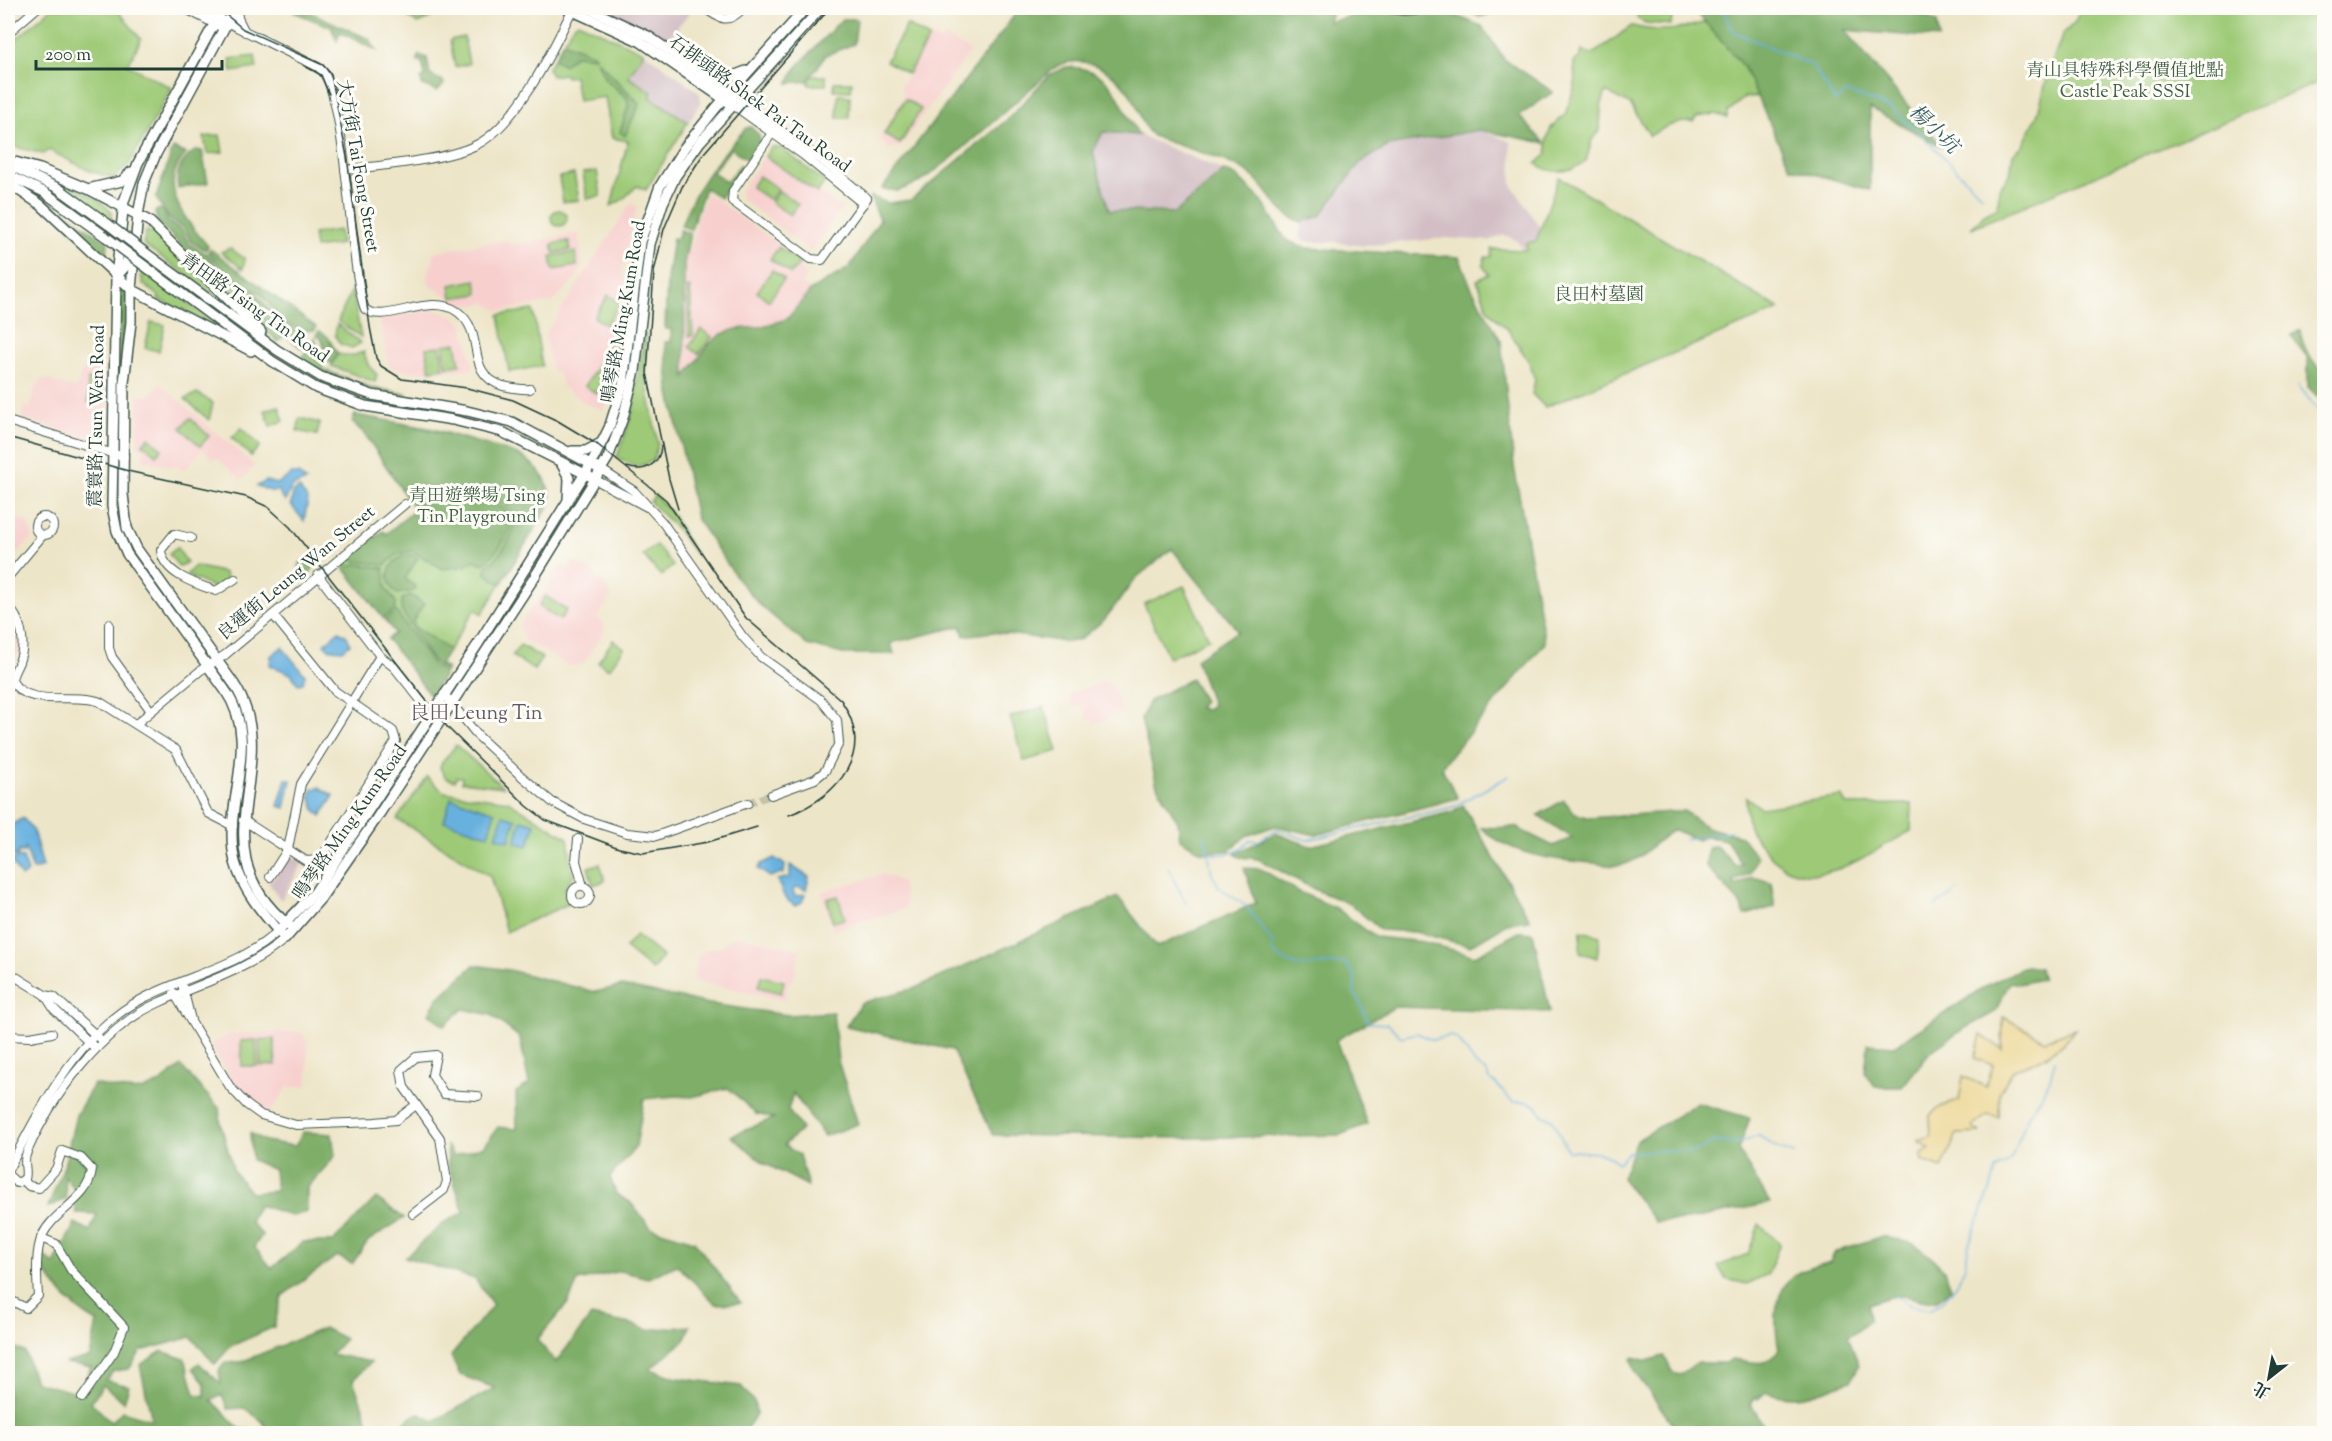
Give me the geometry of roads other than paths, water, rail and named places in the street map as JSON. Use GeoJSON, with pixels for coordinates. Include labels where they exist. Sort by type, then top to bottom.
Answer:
{"type":"FeatureCollection","features":[{"type":"Feature","properties":{"kind":"main road","name":"震寰路 Tsun Wen Road"},"geometry":{"type":"LineString","coordinates":[[236,8],[221,19],[138,163],[126,194],[116,277],[112,506],[121,543],[138,571],[234,703],[243,734],[233,826],[234,853],[240,878],[253,900],[285,939]]}},
{"type":"Feature","properties":{"kind":"main road","name":"石排頭路 Shek Pai Tau Road"},"geometry":{"type":"LineString","coordinates":[[570,8],[652,48],[736,102]]}},
{"type":"Feature","properties":{"kind":"main road","name":"石排頭路 Shek Pai Tau Road"},"geometry":{"type":"LineString","coordinates":[[587,8],[648,36],[705,75],[727,96]]}},
{"type":"Feature","properties":{"kind":"main road","name":"鳴琴路 Ming Kum Road"},"geometry":{"type":"LineString","coordinates":[[285,939],[291,926],[568,503],[603,442],[626,369],[637,257],[648,213],[675,160],[751,68],[806,8]]}},
{"type":"Feature","properties":{"kind":"main road","name":"鳴琴路 Ming Kum Road"},"geometry":{"type":"LineString","coordinates":[[278,931],[291,926],[321,898],[452,704],[602,470],[618,433],[631,387],[639,340],[647,258],[657,217],[683,165],[821,8]]}},
{"type":"Feature","properties":{"kind":"main road","name":"震寰路 Tsun Wen Road"},"geometry":{"type":"LineString","coordinates":[[221,19],[144,183],[134,242],[131,289],[132,322],[124,382],[123,505],[131,538],[239,692],[251,726],[252,752],[242,844],[251,877],[260,893],[291,926]]}},
{"type":"Feature","properties":{"kind":"main road"},"geometry":{"type":"LineString","coordinates":[[705,75],[725,79],[751,68]]}},
{"type":"Feature","properties":{"kind":"main road"},"geometry":{"type":"LineString","coordinates":[[8,163],[40,169],[88,189],[154,226],[277,350]]}},
{"type":"Feature","properties":{"kind":"main road","name":"青田路 Tsing Tin Road"},"geometry":{"type":"LineString","coordinates":[[8,163],[58,188],[277,350],[310,371],[343,386],[385,398],[499,418],[531,430],[602,470]]}},
{"type":"Feature","properties":{"kind":"main road"},"geometry":{"type":"LineString","coordinates":[[88,189],[122,181],[138,163]]}},
{"type":"Feature","properties":{"kind":"main road","name":"青田路 Tsing Tin Road"},"geometry":{"type":"LineString","coordinates":[[8,175],[44,192],[272,361],[306,382],[342,398],[378,408],[489,429],[520,440],[596,480]]}},
{"type":"Feature","properties":{"kind":"main road"},"geometry":{"type":"LineString","coordinates":[[8,183],[41,205],[131,289],[272,361]]}},
{"type":"Feature","properties":{"kind":"main road"},"geometry":{"type":"LineString","coordinates":[[116,277],[125,267],[134,242]]}},
{"type":"Feature","properties":{"kind":"main road"},"geometry":{"type":"LineString","coordinates":[[570,451],[591,450],[603,442]]}},
{"type":"Feature","properties":{"kind":"main road"},"geometry":{"type":"LineString","coordinates":[[559,460],[569,477],[568,503]]}},
{"type":"Feature","properties":{"kind":"street"},"geometry":{"type":"LineString","coordinates":[[8,33],[37,8]]}},
{"type":"Feature","properties":{"kind":"street"},"geometry":{"type":"LineString","coordinates":[[184,8],[221,19]]}},
{"type":"Feature","properties":{"kind":"street"},"geometry":{"type":"LineString","coordinates":[[198,8],[221,19]]}},
{"type":"Feature","properties":{"kind":"street"},"geometry":{"type":"LineString","coordinates":[[236,8],[240,23],[249,35]]}},
{"type":"Feature","properties":{"kind":"street"},"geometry":{"type":"LineString","coordinates":[[345,170],[456,152],[489,137],[513,113],[570,8]]}},
{"type":"Feature","properties":{"kind":"street"},"geometry":{"type":"LineString","coordinates":[[705,8],[719,19],[724,20],[734,16],[743,8]]}},
{"type":"Feature","properties":{"kind":"street"},"geometry":{"type":"LineString","coordinates":[[1384,8],[1399,11],[1431,8]]}},
{"type":"Feature","properties":{"kind":"street","name":"大方街 Tai Fong Street"},"geometry":{"type":"LineString","coordinates":[[221,19],[249,35],[318,67],[326,74],[331,84],[364,304],[368,312],[376,314],[432,304],[450,307],[460,313],[471,327],[480,367],[485,377],[515,389],[531,389]]}},
{"type":"Feature","properties":{"kind":"street","name":"石排頭路 Shek Pai Tau Road"},"geometry":{"type":"LineString","coordinates":[[736,102],[772,133],[865,201]]}},
{"type":"Feature","properties":{"kind":"street","name":"石排頭路 Shek Pai Tau Road"},"geometry":{"type":"LineString","coordinates":[[736,102],[819,158],[865,201]]}},
{"type":"Feature","properties":{"kind":"street"},"geometry":{"type":"LineString","coordinates":[[772,133],[732,193],[731,199],[736,206],[811,259],[818,261],[826,258],[865,201]]}},
{"type":"Feature","properties":{"kind":"street"},"geometry":{"type":"LineString","coordinates":[[8,422],[124,457]]}},
{"type":"Feature","properties":{"kind":"street"},"geometry":{"type":"LineString","coordinates":[[602,470],[634,491],[676,539],[752,648],[771,666],[821,700],[837,720],[839,743],[825,771],[815,778],[771,795]]}},
{"type":"Feature","properties":{"kind":"street"},"geometry":{"type":"LineString","coordinates":[[596,480],[648,508]]}},
{"type":"Feature","properties":{"kind":"street","name":"良運街 Leung Wan Street"},"geometry":{"type":"LineString","coordinates":[[136,723],[273,615],[405,504]]}},
{"type":"Feature","properties":{"kind":"street"},"geometry":{"type":"LineString","coordinates":[[191,538],[174,534],[161,550],[162,557],[174,573],[216,591],[235,579]]}},
{"type":"Feature","properties":{"kind":"street"},"geometry":{"type":"LineString","coordinates":[[8,577],[43,535]]}},
{"type":"Feature","properties":{"kind":"street"},"geometry":{"type":"LineString","coordinates":[[318,575],[380,656],[394,667],[426,707]]}},
{"type":"Feature","properties":{"kind":"street"},"geometry":{"type":"LineString","coordinates":[[8,606],[20,627],[22,639],[22,652],[10,682],[39,697],[95,700],[136,723],[176,750],[206,811],[213,817],[233,826]]}},
{"type":"Feature","properties":{"kind":"street"},"geometry":{"type":"LineString","coordinates":[[243,820],[309,862],[320,860],[396,741],[393,731],[335,691],[273,615]]}},
{"type":"Feature","properties":{"kind":"street"},"geometry":{"type":"LineString","coordinates":[[110,624],[109,648],[112,657],[151,711]]}},
{"type":"Feature","properties":{"kind":"street"},"geometry":{"type":"LineString","coordinates":[[270,877],[288,849],[301,784],[380,656]]}},
{"type":"Feature","properties":{"kind":"street"},"geometry":{"type":"LineString","coordinates":[[444,694],[482,740],[546,798],[567,811],[618,831],[641,836],[663,835],[748,803]]}},
{"type":"Feature","properties":{"kind":"street"},"geometry":{"type":"LineString","coordinates":[[579,839],[576,861],[583,886]]}},
{"type":"Feature","properties":{"kind":"street"},"geometry":{"type":"LineString","coordinates":[[23,1180],[26,1170],[24,1160],[38,1132],[74,1076],[104,1041],[135,1014],[173,992],[181,983],[258,947],[278,931]]}},
{"type":"Feature","properties":{"kind":"street"},"geometry":{"type":"LineString","coordinates":[[8,1170],[14,1164],[47,1099],[90,1043],[123,1011],[144,997],[185,991],[272,950],[285,939]]}},
{"type":"Feature","properties":{"kind":"street"},"geometry":{"type":"LineString","coordinates":[[8,992],[10,975],[45,995],[54,997],[104,1041]]}},
{"type":"Feature","properties":{"kind":"street"},"geometry":{"type":"LineString","coordinates":[[181,983],[193,1027]]}},
{"type":"Feature","properties":{"kind":"street"},"geometry":{"type":"LineString","coordinates":[[173,992],[230,1087],[247,1106],[278,1121],[313,1126],[396,1120],[416,1105]]}},
{"type":"Feature","properties":{"kind":"street"},"geometry":{"type":"LineString","coordinates":[[45,995],[54,1009],[96,1049]]}},
{"type":"Feature","properties":{"kind":"street"},"geometry":{"type":"LineString","coordinates":[[8,1032],[30,1037],[52,1033]]}},
{"type":"Feature","properties":{"kind":"street"},"geometry":{"type":"LineString","coordinates":[[413,1214],[444,1190],[447,1181],[440,1138],[404,1087],[401,1070],[410,1060],[436,1055],[432,1076],[444,1094],[478,1096]]}},
{"type":"Feature","properties":{"kind":"street"},"geometry":{"type":"LineString","coordinates":[[8,1299],[27,1308],[38,1296],[41,1238],[56,1217],[83,1192],[92,1170],[81,1158],[63,1151],[56,1169],[39,1188],[30,1187],[23,1180]]}},
{"type":"Feature","properties":{"kind":"street"},"geometry":{"type":"LineString","coordinates":[[14,1164],[20,1163],[26,1170]]}},
{"type":"Feature","properties":{"kind":"street"},"geometry":{"type":"LineString","coordinates":[[8,1175],[13,1182],[23,1180]]}},
{"type":"Feature","properties":{"kind":"street"},"geometry":{"type":"LineString","coordinates":[[41,1238],[56,1244],[71,1269],[124,1327],[114,1352],[82,1398]]}},
{"type":"Feature","properties":{"kind":"water"},"geometry":{"type":"Polygon","coordinates":[[[292,474],[298,474],[306,481],[292,487],[285,501],[279,490],[273,492],[257,486],[266,481],[277,484],[292,474]]]}},
{"type":"Feature","properties":{"kind":"water"},"geometry":{"type":"Polygon","coordinates":[[[299,488],[308,500],[304,521],[291,505],[293,493],[299,488]]]}},
{"type":"Feature","properties":{"kind":"water"},"geometry":{"type":"Polygon","coordinates":[[[339,631],[347,636],[350,644],[343,650],[329,649],[324,644],[339,631]]]}},
{"type":"Feature","properties":{"kind":"water"},"geometry":{"type":"Polygon","coordinates":[[[282,647],[305,675],[303,683],[298,684],[291,674],[270,665],[271,656],[282,647]]]}},
{"type":"Feature","properties":{"kind":"water"},"geometry":{"type":"Polygon","coordinates":[[[286,779],[291,780],[285,808],[278,806],[286,779]]]}},
{"type":"Feature","properties":{"kind":"water"},"geometry":{"type":"Polygon","coordinates":[[[319,787],[334,796],[321,816],[315,810],[310,796],[313,789],[319,787]]]}},
{"type":"Feature","properties":{"kind":"water"},"geometry":{"type":"Polygon","coordinates":[[[451,798],[495,812],[488,835],[444,821],[451,798]]]}},
{"type":"Feature","properties":{"kind":"water"},"geometry":{"type":"Polygon","coordinates":[[[503,815],[516,819],[509,841],[496,837],[503,815]]]}},
{"type":"Feature","properties":{"kind":"water"},"geometry":{"type":"Polygon","coordinates":[[[23,818],[33,830],[43,867],[33,870],[25,847],[24,853],[20,851],[16,856],[8,856],[8,848],[14,845],[8,838],[8,827],[23,818]]]}},
{"type":"Feature","properties":{"kind":"water"},"geometry":{"type":"Polygon","coordinates":[[[521,820],[535,824],[528,846],[515,842],[521,820]]]}},
{"type":"Feature","properties":{"kind":"water"},"geometry":{"type":"Polygon","coordinates":[[[18,857],[23,858],[28,872],[21,877],[11,861],[18,857]]]}},
{"type":"Feature","properties":{"kind":"water"},"geometry":{"type":"Polygon","coordinates":[[[774,858],[785,865],[784,874],[770,877],[758,869],[761,864],[774,858]]]}},
{"type":"Feature","properties":{"kind":"water"},"geometry":{"type":"Polygon","coordinates":[[[790,865],[809,877],[806,890],[798,887],[793,890],[795,896],[805,894],[802,902],[795,906],[785,898],[777,880],[790,877],[790,865]]]}},
{"type":"Feature","properties":{"kind":"waterway","name":"楊小坑"},"geometry":{"type":"LineString","coordinates":[[1721,8],[1734,32],[1812,65],[1835,101],[1847,92],[1891,108],[1925,138],[1982,196]]}},
{"type":"Feature","properties":{"kind":"waterway"},"geometry":{"type":"LineString","coordinates":[[2298,385],[2324,418]]}},
{"type":"Feature","properties":{"kind":"waterway"},"geometry":{"type":"LineString","coordinates":[[1208,854],[1231,853],[1250,840],[1259,841],[1276,829],[1307,840],[1453,807],[1509,776]]}},
{"type":"Feature","properties":{"kind":"waterway"},"geometry":{"type":"LineString","coordinates":[[1685,839],[1731,831]]}},
{"type":"Feature","properties":{"kind":"waterway"},"geometry":{"type":"LineString","coordinates":[[1205,836],[1212,874],[1219,887],[1247,907],[1272,942],[1273,951],[1280,959],[1299,966],[1346,963],[1355,978],[1354,993],[1369,1023],[1388,1024],[1401,1037],[1417,1033],[1432,1040],[1451,1036],[1457,1038],[1475,1064],[1487,1073],[1489,1079],[1513,1102],[1528,1102],[1537,1106],[1542,1115],[1552,1119],[1568,1151],[1601,1154],[1618,1163],[1628,1152],[1679,1151]]}},
{"type":"Feature","properties":{"kind":"waterway"},"geometry":{"type":"LineString","coordinates":[[1168,868],[1186,903]]}},
{"type":"Feature","properties":{"kind":"waterway"},"geometry":{"type":"LineString","coordinates":[[1935,906],[1959,890]]}},
{"type":"Feature","properties":{"kind":"waterway"},"geometry":{"type":"LineString","coordinates":[[1895,1295],[1910,1305],[1929,1310],[1943,1301],[1957,1284],[1996,1169],[2006,1164],[2012,1157],[2029,1114],[2050,1079],[2055,1060]]}},
{"type":"Feature","properties":{"kind":"waterway"},"geometry":{"type":"LineString","coordinates":[[1684,1152],[1702,1150],[1713,1141],[1735,1144],[1759,1136],[1779,1149],[1794,1154]]}},
{"type":"Feature","properties":{"kind":"tunnel"},"geometry":{"type":"LineString","coordinates":[[748,803],[771,795]]}},
{"type":"Feature","properties":{"kind":"tram line"},"geometry":{"type":"LineString","coordinates":[[218,8],[243,29],[323,65],[331,74],[347,157],[370,327],[376,358],[381,366],[402,379],[467,388],[513,400],[558,421],[598,445],[666,500],[746,618],[841,700],[851,719],[855,737],[853,754],[847,770],[837,784],[823,796],[789,815]]}},
{"type":"Feature","properties":{"kind":"tram line"},"geometry":{"type":"LineString","coordinates":[[678,509],[669,479],[647,373],[654,272],[664,229],[682,187],[704,153],[830,8]]}},
{"type":"Feature","properties":{"kind":"tram line"},"geometry":{"type":"LineString","coordinates":[[303,65],[321,75],[329,94]]}},
{"type":"Feature","properties":{"kind":"tram line"},"geometry":{"type":"LineString","coordinates":[[8,437],[132,472],[246,497],[268,507],[290,527],[448,728],[527,806],[545,820],[619,848],[643,853],[708,842],[757,827]]}},
{"type":"Feature","properties":{"kind":"tram line"},"geometry":{"type":"LineString","coordinates":[[627,467],[639,469],[650,466],[658,458],[661,446]]}},
{"type":"Feature","properties":{"kind":"district","name":"良田 Leung Tin"},"geometry":{"type":"Point","coordinates":[476,714]}},
{"type":"Feature","properties":{"kind":"park label","name":"青山具特殊科學價值地點 Castle Peak SSSI"},"geometry":{"type":"Point","coordinates":[2125,82]}},
{"type":"Feature","properties":{"kind":"park label","name":"良田村墓園"},"geometry":{"type":"Point","coordinates":[1599,296]}},
{"type":"Feature","properties":{"kind":"park label","name":"青田遊樂場 Tsing Tin Playground"},"geometry":{"type":"Point","coordinates":[477,507]}}]}
